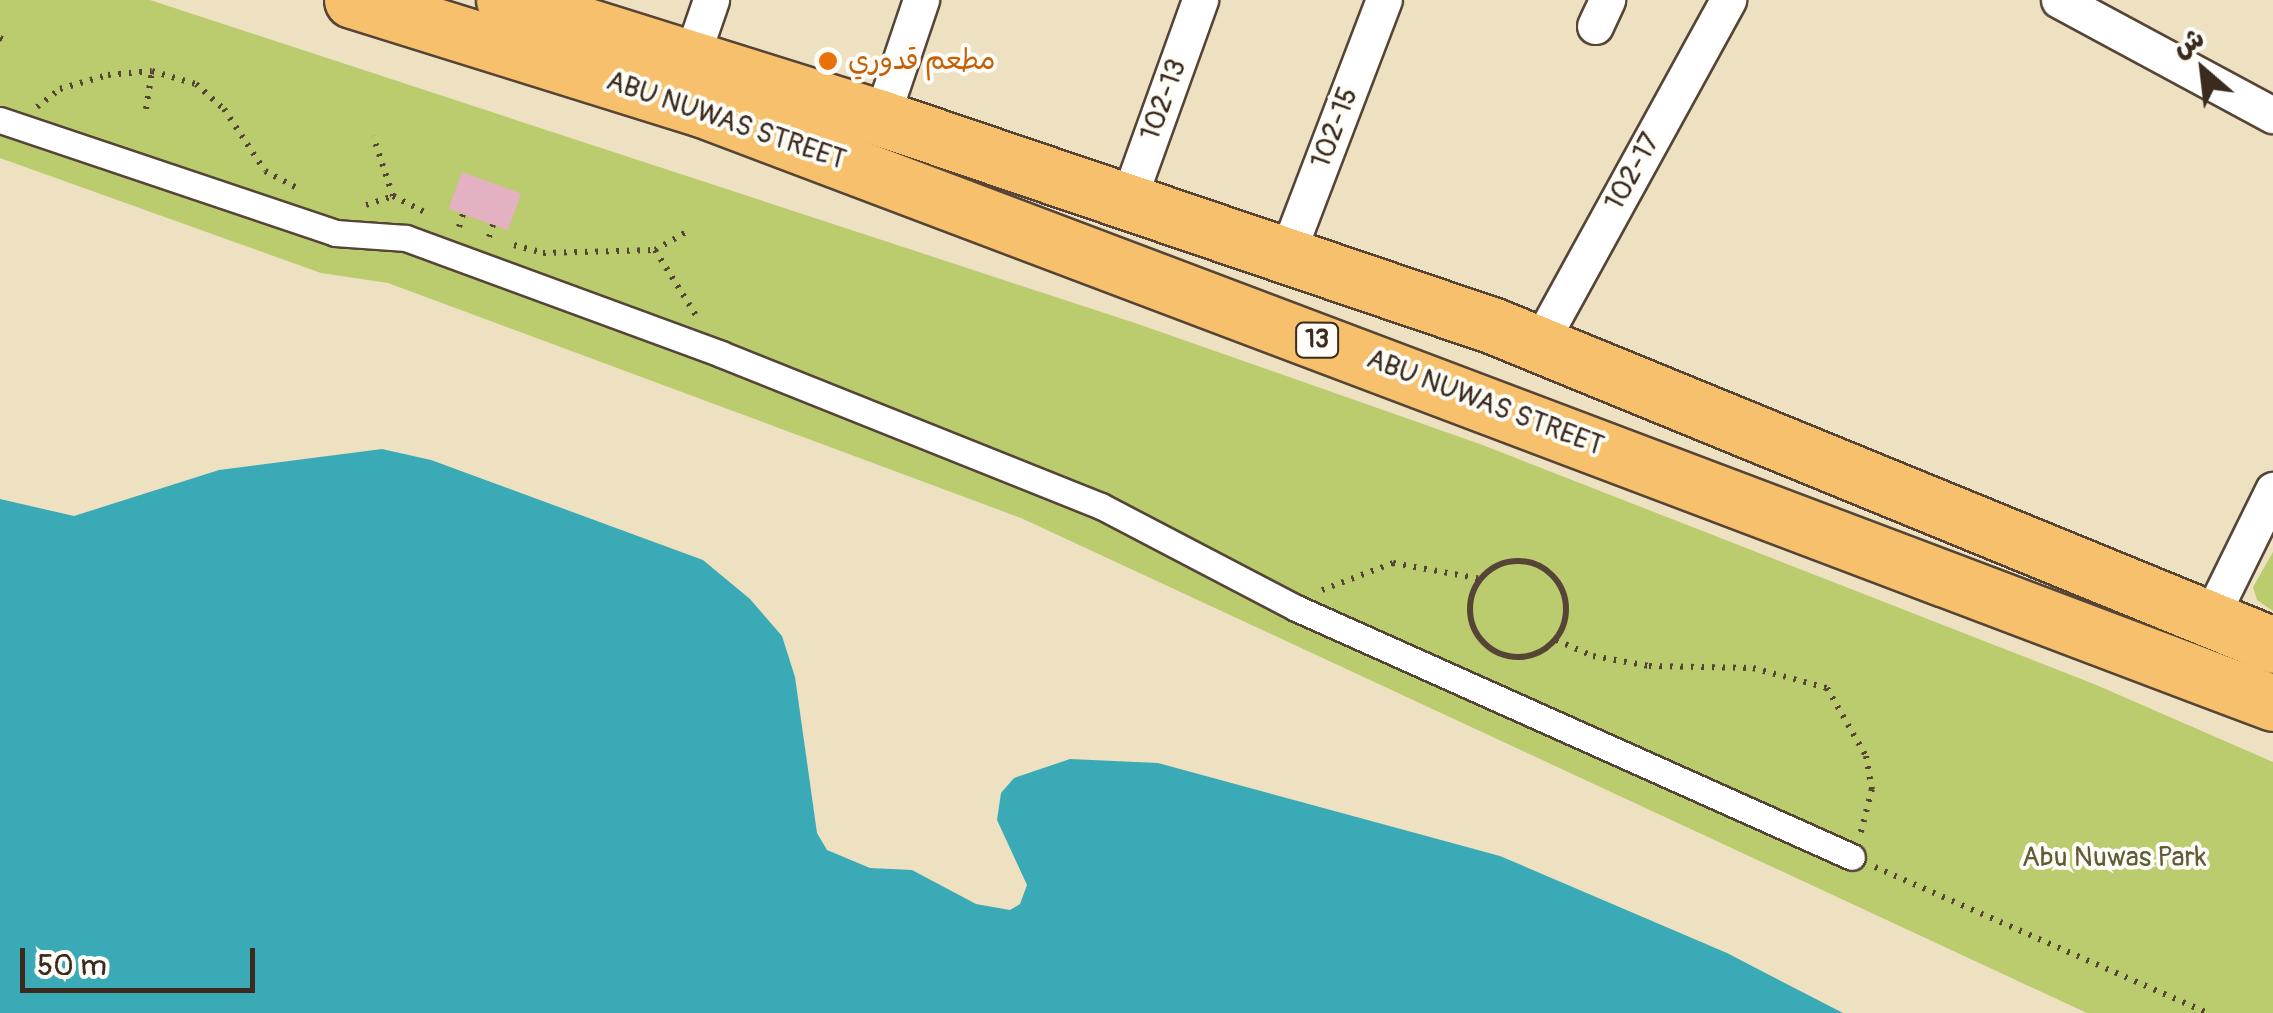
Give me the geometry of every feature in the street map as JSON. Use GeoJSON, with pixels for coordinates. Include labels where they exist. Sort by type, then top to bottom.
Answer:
{"type":"FeatureCollection","features":[{"type":"Feature","properties":{"kind":"main road","name":"ABU NUWAS STREET"},"geometry":{"type":"LineString","coordinates":[[352,0],[702,109],[2273,703]]}},
{"type":"Feature","properties":{"kind":"main road","name":"ABU NUWAS STREET"},"geometry":{"type":"LineString","coordinates":[[504,0],[1128,200],[1539,344],[2273,645]]}},
{"type":"Feature","properties":{"kind":"street"},"geometry":{"type":"LineString","coordinates":[[690,61],[711,0]]}},
{"type":"Feature","properties":{"kind":"street"},"geometry":{"type":"LineString","coordinates":[[880,118],[921,0]]}},
{"type":"Feature","properties":{"kind":"street","name":"102-13"},"geometry":{"type":"LineString","coordinates":[[1128,200],[1200,0]]}},
{"type":"Feature","properties":{"kind":"street","name":"102-15"},"geometry":{"type":"LineString","coordinates":[[1286,256],[1384,0]]}},
{"type":"Feature","properties":{"kind":"street","name":"102-17"},"geometry":{"type":"LineString","coordinates":[[1539,344],[1728,0]]}},
{"type":"Feature","properties":{"kind":"street"},"geometry":{"type":"LineString","coordinates":[[2059,0],[2273,116]]}},
{"type":"Feature","properties":{"kind":"street"},"geometry":{"type":"LineString","coordinates":[[0,120],[335,233],[406,238],[721,354],[1101,506],[1296,608],[1852,857]]}},
{"type":"Feature","properties":{"kind":"street"},"geometry":{"type":"LineString","coordinates":[[2210,618],[2273,490]]}},
{"type":"Feature","properties":{"kind":"path"},"geometry":{"type":"LineString","coordinates":[[42,101],[82,80],[152,71],[196,84],[224,109],[265,171],[316,196]]}},
{"type":"Feature","properties":{"kind":"path"},"geometry":{"type":"LineString","coordinates":[[146,109],[152,71]]}},
{"type":"Feature","properties":{"kind":"path"},"geometry":{"type":"LineString","coordinates":[[373,136],[393,196]]}},
{"type":"Feature","properties":{"kind":"path"},"geometry":{"type":"LineString","coordinates":[[357,207],[393,196],[459,227],[542,253],[655,250],[688,231]]}},
{"type":"Feature","properties":{"kind":"path"},"geometry":{"type":"LineString","coordinates":[[459,227],[463,214]]}},
{"type":"Feature","properties":{"kind":"path"},"geometry":{"type":"LineString","coordinates":[[489,238],[492,225]]}},
{"type":"Feature","properties":{"kind":"path"},"geometry":{"type":"LineString","coordinates":[[655,250],[721,354]]}},
{"type":"Feature","properties":{"kind":"path"},"geometry":{"type":"LineString","coordinates":[[1526,561],[1549,571],[1564,592],[1566,617],[1556,640],[1535,654],[1510,658],[1487,647],[1471,614],[1480,578],[1501,564],[1526,561]]}},
{"type":"Feature","properties":{"kind":"path"},"geometry":{"type":"LineString","coordinates":[[1296,608],[1341,578],[1393,564],[1480,578]]}},
{"type":"Feature","properties":{"kind":"path"},"geometry":{"type":"LineString","coordinates":[[1556,640],[1612,660],[1753,668],[1827,688],[1860,736],[1872,789],[1852,857],[2208,1013]]}},
{"type":"Feature","properties":{"kind":"green space","name":"Abu Nuwas Park"},"geometry":{"type":"Polygon","coordinates":[[[0,0],[150,0],[1138,324],[1480,444],[2094,684],[2273,762],[2273,1013],[2087,1013],[1021,518],[388,283],[321,273],[0,158],[0,0]]]}},
{"type":"Feature","properties":{"kind":"green space"},"geometry":{"type":"Polygon","coordinates":[[[2273,552],[2273,611],[2257,600],[2253,587],[2273,552]]]}},
{"type":"Feature","properties":{"kind":"water"},"geometry":{"type":"Polygon","coordinates":[[[382,449],[431,460],[703,560],[750,599],[782,636],[795,677],[817,833],[827,850],[870,868],[912,870],[976,904],[1010,910],[1020,904],[1027,885],[997,820],[1001,793],[1014,778],[1070,759],[1158,763],[1500,856],[1727,953],[1843,1013],[0,1013],[0,499],[74,516],[219,470],[382,449]]]}},
{"type":"Feature","properties":{"kind":"building"},"geometry":{"type":"Polygon","coordinates":[[[462,172],[521,194],[508,230],[449,209],[462,172]]]}},
{"type":"Feature","properties":{"kind":"place","name":"مطعم قدوري"},"geometry":{"type":"Point","coordinates":[828,61]}}]}
